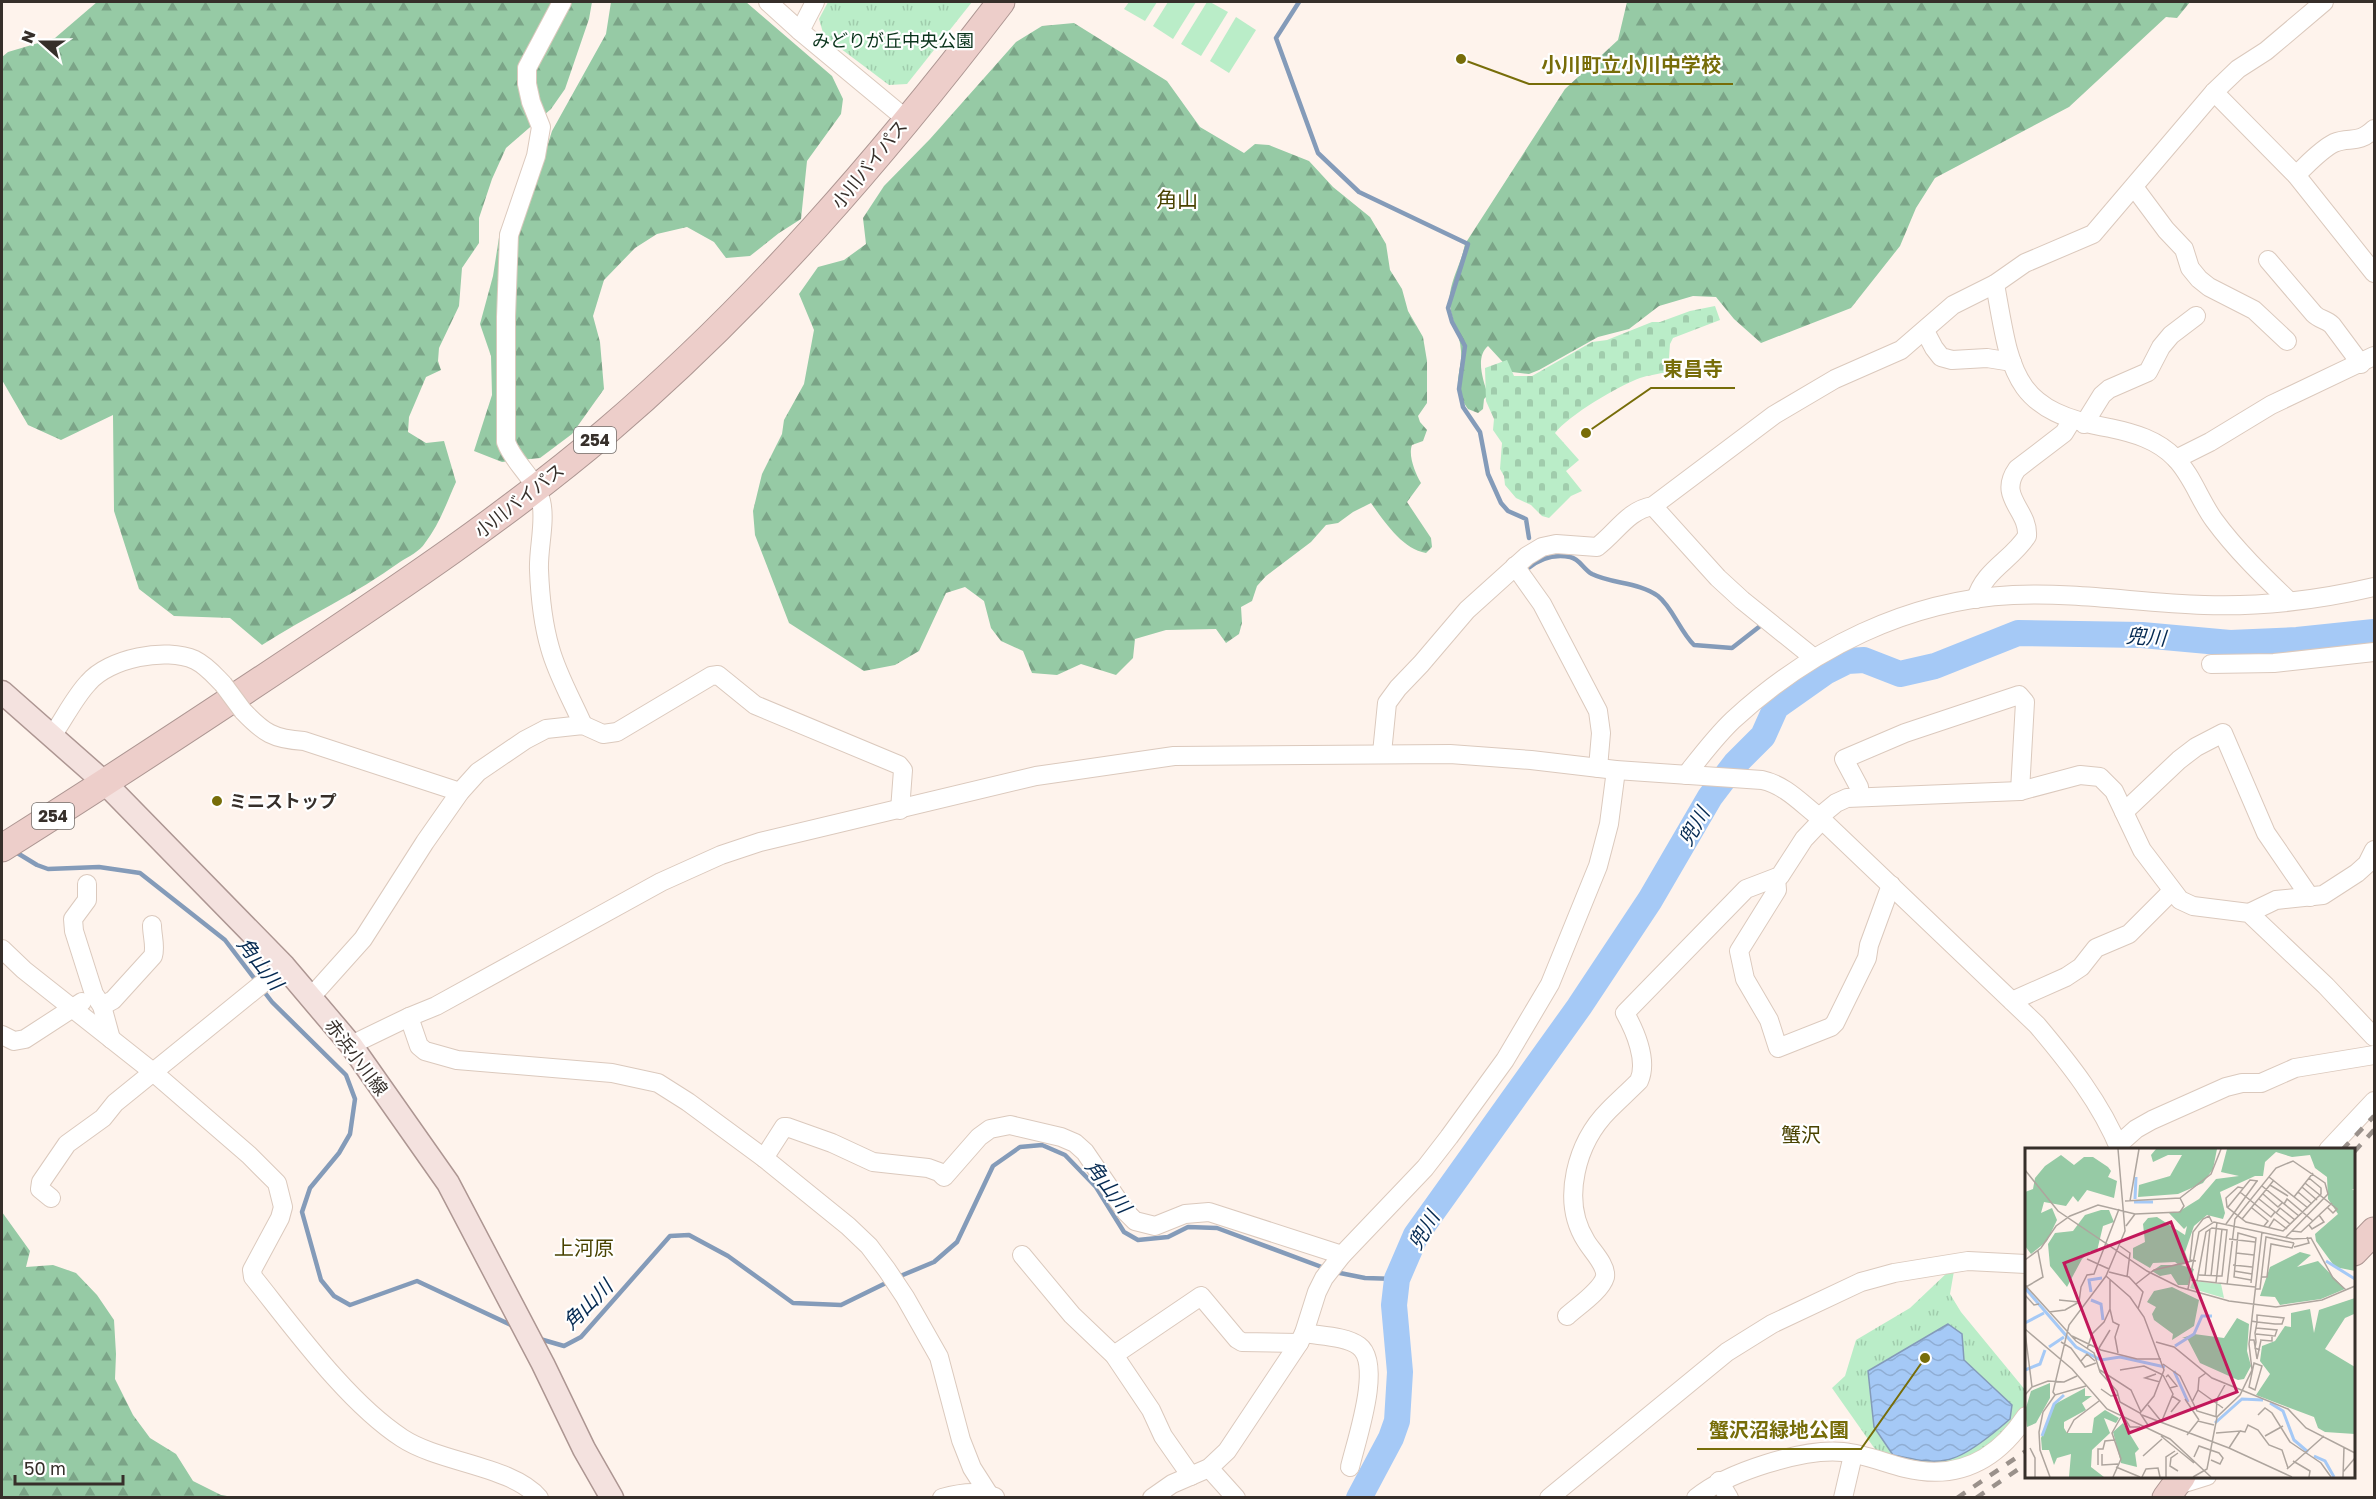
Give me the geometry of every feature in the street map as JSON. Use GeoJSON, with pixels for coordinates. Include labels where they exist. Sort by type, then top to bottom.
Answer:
{"type":"FeatureCollection","features":[{"type":"Feature","properties":{"kind":"highway","name":"小川バイパス"},"geometry":{"type":"LineString","coordinates":[[2,848],[105,783],[412,580],[536,488],[607,430],[682,363],[754,293],[831,210],[1001,2]]}},
{"type":"Feature","properties":{"kind":"main road","name":"赤浜小川線"},"geometry":{"type":"LineString","coordinates":[[2,692],[105,783],[277,971],[310,997],[351,1045],[448,1183],[543,1364],[584,1449],[612,1497]]}},
{"type":"Feature","properties":{"kind":"street"},"geometry":{"type":"LineString","coordinates":[[562,2],[527,68],[527,84],[541,127],[536,156],[509,235],[506,442],[536,488],[543,510],[539,572],[550,648],[583,725]]}},
{"type":"Feature","properties":{"kind":"street"},"geometry":{"type":"LineString","coordinates":[[768,2],[906,119]]}},
{"type":"Feature","properties":{"kind":"street"},"geometry":{"type":"LineString","coordinates":[[800,31],[815,2]]}},
{"type":"Feature","properties":{"kind":"street"},"geometry":{"type":"LineString","coordinates":[[1382,753],[1387,703],[1467,610],[1515,566],[1542,547],[1556,544],[1597,547],[1621,526],[1630,514],[1640,508],[1653,506],[1774,415],[1835,379],[1901,350],[1953,306],[1995,284],[2025,263],[2093,234],[2214,92],[2238,69],[2266,51],[2324,2]]}},
{"type":"Feature","properties":{"kind":"street"},"geometry":{"type":"LineString","coordinates":[[2214,92],[2296,175],[2374,273]]}},
{"type":"Feature","properties":{"kind":"street"},"geometry":{"type":"LineString","coordinates":[[2296,175],[2325,148],[2336,142],[2358,140],[2374,129]]}},
{"type":"Feature","properties":{"kind":"street"},"geometry":{"type":"LineString","coordinates":[[2134,188],[2166,230],[2184,249],[2190,268],[2199,279],[2209,287],[2254,310],[2286,341]]}},
{"type":"Feature","properties":{"kind":"street"},"geometry":{"type":"LineString","coordinates":[[2176,459],[2210,442],[2271,405],[2368,360],[2328,321],[2319,319],[2314,314],[2268,260]]}},
{"type":"Feature","properties":{"kind":"street"},"geometry":{"type":"LineString","coordinates":[[1995,284],[2012,362],[2023,387],[2036,402],[2078,422],[2133,432],[2156,443],[2176,459],[2217,525],[2289,601]]}},
{"type":"Feature","properties":{"kind":"street"},"geometry":{"type":"LineString","coordinates":[[1976,599],[1979,587],[2027,536],[2024,520],[2010,491],[2012,476],[2017,469],[2078,422],[2109,389],[2148,372],[2161,346],[2171,335],[2196,316]]}},
{"type":"Feature","properties":{"kind":"street"},"geometry":{"type":"LineString","coordinates":[[1925,331],[1941,357],[1952,360],[1987,358],[2012,362]]}},
{"type":"Feature","properties":{"kind":"street"},"geometry":{"type":"LineString","coordinates":[[1653,506],[1718,578],[1814,658]]}},
{"type":"Feature","properties":{"kind":"street"},"geometry":{"type":"LineString","coordinates":[[1152,1497],[1172,1484],[1209,1468],[1227,1451],[1302,1338],[1324,1278],[1342,1255],[1425,1168],[1505,1060],[1550,984],[1598,866],[1609,824],[1607,769],[1598,711],[1542,604],[1515,566]]}},
{"type":"Feature","properties":{"kind":"street"},"geometry":{"type":"LineString","coordinates":[[1686,775],[1733,720],[1814,658],[1880,624],[1918,611],[1976,599],[2015,595],[2204,605],[2255,605],[2317,598],[2374,587]]}},
{"type":"Feature","properties":{"kind":"street"},"geometry":{"type":"LineString","coordinates":[[2211,664],[2274,663],[2374,652]]}},
{"type":"Feature","properties":{"kind":"street"},"geometry":{"type":"LineString","coordinates":[[52,736],[87,683],[98,672],[129,659],[161,655],[181,656],[206,666],[243,711],[268,734],[281,740],[304,741],[460,792]]}},
{"type":"Feature","properties":{"kind":"street"},"geometry":{"type":"LineString","coordinates":[[310,997],[363,939],[425,842],[460,792],[478,772],[525,740],[546,729],[583,725],[603,734],[617,732],[711,676],[718,675],[755,705],[899,765],[903,770],[900,810]]}},
{"type":"Feature","properties":{"kind":"street"},"geometry":{"type":"LineString","coordinates":[[1860,797],[1859,787],[1844,759],[1905,734],[2019,695],[2025,702],[2020,791]]}},
{"type":"Feature","properties":{"kind":"street"},"geometry":{"type":"LineString","coordinates":[[2124,812],[2178,760],[2196,747],[2223,733],[2266,833],[2310,897]]}},
{"type":"Feature","properties":{"kind":"street"},"geometry":{"type":"LineString","coordinates":[[351,1045],[436,1006],[660,882],[721,855],[816,828],[900,810],[1036,776],[1148,758],[1382,753],[1476,756],[1773,782],[1820,819],[2037,1025],[2061,1054],[2094,1101],[2119,1147],[2136,1129],[2152,1120],[2226,1088],[2242,1083],[2261,1083],[2295,1068],[2374,1055]]}},
{"type":"Feature","properties":{"kind":"street"},"geometry":{"type":"LineString","coordinates":[[1567,1317],[1597,1289],[1604,1279],[1605,1272],[1580,1229],[1573,1208],[1573,1195],[1575,1174],[1593,1130],[1609,1110],[1639,1081],[1641,1076],[1636,1039],[1625,1012],[1746,889],[1776,878],[1820,819],[1836,803],[1847,798],[1860,797],[1969,795],[2020,791],[2080,775],[2100,777],[2114,791],[2142,850],[2180,900],[2193,906],[2249,913],[2276,900],[2324,895],[2367,864],[2374,850]]}},
{"type":"Feature","properties":{"kind":"street"},"geometry":{"type":"LineString","coordinates":[[1776,878],[1777,890],[1739,951],[1745,979],[1769,1020],[1778,1048],[1831,1027],[1835,1023],[1867,958],[1869,945],[1891,885]]}},
{"type":"Feature","properties":{"kind":"street"},"geometry":{"type":"LineString","coordinates":[[87,884],[87,900],[73,919],[74,931],[111,1039]]}},
{"type":"Feature","properties":{"kind":"street"},"geometry":{"type":"LineString","coordinates":[[2012,1001],[2066,977],[2081,967],[2096,948],[2129,934],[2172,891]]}},
{"type":"Feature","properties":{"kind":"street"},"geometry":{"type":"LineString","coordinates":[[2249,913],[2326,986],[2374,1037]]}},
{"type":"Feature","properties":{"kind":"street"},"geometry":{"type":"LineString","coordinates":[[2,1035],[14,1041],[25,1039],[73,1008],[98,1000],[114,1000],[153,956],[155,948],[152,925]]}},
{"type":"Feature","properties":{"kind":"street"},"geometry":{"type":"LineString","coordinates":[[2,949],[153,1072],[249,1155],[277,1183],[283,1207],[280,1218],[252,1270],[253,1276],[330,1371],[369,1411],[400,1437],[423,1450],[515,1480],[538,1497]]}},
{"type":"Feature","properties":{"kind":"street"},"geometry":{"type":"LineString","coordinates":[[51,1198],[40,1189],[41,1182],[67,1144],[103,1118],[115,1103],[277,971]]}},
{"type":"Feature","properties":{"kind":"street"},"geometry":{"type":"LineString","coordinates":[[409,1017],[419,1046],[425,1051],[457,1060],[612,1073],[658,1083],[688,1102],[764,1158],[855,1233],[869,1246],[887,1270],[939,1357],[961,1440],[972,1468],[992,1495]]}},
{"type":"Feature","properties":{"kind":"street"},"geometry":{"type":"LineString","coordinates":[[2329,1148],[2374,1101]]}},
{"type":"Feature","properties":{"kind":"street"},"geometry":{"type":"LineString","coordinates":[[764,1158],[784,1127],[787,1127],[873,1162],[928,1168],[939,1172],[944,1177],[979,1137],[990,1129],[1010,1125],[1061,1137],[1075,1143],[1084,1152],[1126,1212],[1136,1221],[1155,1226],[1185,1214],[1209,1212],[1342,1255]]}},
{"type":"Feature","properties":{"kind":"street"},"geometry":{"type":"LineString","coordinates":[[1022,1255],[1072,1315],[1114,1355],[1191,1476]]}},
{"type":"Feature","properties":{"kind":"street"},"geometry":{"type":"LineString","coordinates":[[1549,1497],[1726,1352],[1772,1324],[1862,1282],[1894,1273],[1968,1261],[2025,1263]]}},
{"type":"Feature","properties":{"kind":"street"},"geometry":{"type":"LineString","coordinates":[[1114,1355],[1201,1296],[1242,1342],[1302,1338],[1350,1341],[1358,1344],[1366,1353],[1370,1368],[1350,1467]]}},
{"type":"Feature","properties":{"kind":"street"},"geometry":{"type":"LineString","coordinates":[[1696,1497],[1719,1481],[1809,1453],[1844,1452],[1926,1472],[1950,1472],[1990,1456],[2017,1431],[2025,1418]]}},
{"type":"Feature","properties":{"kind":"street"},"geometry":{"type":"LineString","coordinates":[[1843,1497],[1853,1455]]}},
{"type":"Feature","properties":{"kind":"street"},"geometry":{"type":"LineString","coordinates":[[1209,1468],[1236,1497]]}},
{"type":"Feature","properties":{"kind":"street"},"geometry":{"type":"LineString","coordinates":[[2175,1487],[2202,1478]]}},
{"type":"Feature","properties":{"kind":"street"},"geometry":{"type":"LineString","coordinates":[[1719,1481],[1729,1497]]}},
{"type":"Feature","properties":{"kind":"street"},"geometry":{"type":"LineString","coordinates":[[942,1497],[961,1493],[992,1495]]}},
{"type":"Feature","properties":{"kind":"green space"},"geometry":{"type":"Polygon","coordinates":[[[97,2],[592,2],[589,19],[565,89],[551,109],[506,148],[492,179],[479,218],[479,243],[462,268],[459,306],[439,348],[438,361],[441,370],[426,377],[409,417],[408,432],[426,443],[444,441],[456,482],[439,521],[423,546],[414,554],[262,645],[230,618],[174,616],[139,589],[114,511],[113,415],[61,440],[28,425],[2,380],[2,57],[8,52],[55,38],[97,2]]]}},
{"type":"Feature","properties":{"kind":"green space"},"geometry":{"type":"Polygon","coordinates":[[[611,2],[746,2],[832,76],[843,99],[841,114],[807,161],[801,219],[750,256],[726,258],[714,242],[687,227],[657,234],[635,248],[604,280],[593,316],[600,342],[604,389],[572,434],[540,458],[502,462],[474,451],[492,395],[491,356],[480,324],[493,276],[500,231],[545,153],[552,131],[606,34],[611,2]]]}},
{"type":"Feature","properties":{"kind":"green space","name":"みどりが丘中央公園"},"geometry":{"type":"Polygon","coordinates":[[[828,2],[972,2],[907,84],[889,85],[824,36],[819,19],[828,2]]]}},
{"type":"Feature","properties":{"kind":"green space"},"geometry":{"type":"Polygon","coordinates":[[[1129,2],[1157,2],[1145,21],[1124,9],[1129,2]]]}},
{"type":"Feature","properties":{"kind":"green space"},"geometry":{"type":"Polygon","coordinates":[[[1168,2],[1196,2],[1173,39],[1153,26],[1168,2]]]}},
{"type":"Feature","properties":{"kind":"green space"},"geometry":{"type":"Polygon","coordinates":[[[1207,2],[1228,12],[1201,56],[1181,44],[1207,2]]]}},
{"type":"Feature","properties":{"kind":"green space"},"geometry":{"type":"Polygon","coordinates":[[[1627,2],[2190,2],[2177,18],[2166,17],[2069,107],[1935,178],[1916,208],[1900,246],[1851,308],[1761,343],[1734,319],[1716,297],[1693,296],[1659,306],[1629,329],[1598,337],[1529,374],[1512,372],[1488,346],[1481,362],[1482,376],[1488,395],[1484,399],[1483,409],[1478,413],[1468,409],[1458,391],[1461,351],[1450,301],[1451,286],[1465,244],[1565,89],[1618,40],[1627,2]]]}},
{"type":"Feature","properties":{"kind":"green space"},"geometry":{"type":"Polygon","coordinates":[[[1236,17],[1256,30],[1229,73],[1210,61],[1236,17]]]}},
{"type":"Feature","properties":{"kind":"green space"},"geometry":{"type":"Polygon","coordinates":[[[1074,23],[1167,81],[1200,127],[1244,153],[1255,144],[1269,145],[1309,161],[1333,187],[1370,217],[1386,244],[1390,270],[1402,289],[1408,311],[1423,337],[1427,361],[1427,403],[1418,416],[1427,430],[1423,441],[1412,445],[1414,469],[1421,483],[1407,502],[1431,538],[1432,547],[1426,553],[1409,546],[1394,533],[1371,503],[1338,523],[1326,525],[1311,542],[1266,576],[1257,586],[1252,601],[1241,607],[1242,623],[1239,634],[1226,643],[1216,629],[1166,630],[1135,639],[1133,658],[1116,675],[1081,664],[1057,675],[1032,673],[1023,651],[1001,641],[991,628],[984,601],[965,587],[946,593],[919,651],[895,665],[864,671],[789,623],[755,535],[753,511],[762,474],[782,434],[784,420],[804,384],[814,330],[799,294],[818,267],[844,260],[866,244],[863,218],[884,186],[930,139],[1016,42],[1042,26],[1074,23]]]}},
{"type":"Feature","properties":{"kind":"green space"},"geometry":{"type":"Polygon","coordinates":[[[1715,306],[1720,320],[1673,338],[1670,344],[1668,372],[1640,378],[1619,387],[1582,410],[1555,433],[1579,460],[1566,471],[1582,491],[1571,496],[1549,518],[1542,516],[1531,505],[1516,498],[1505,485],[1500,469],[1502,443],[1493,430],[1494,419],[1486,401],[1485,368],[1507,360],[1514,376],[1532,376],[1592,342],[1607,340],[1652,322],[1660,322],[1690,311],[1715,306]]]}},
{"type":"Feature","properties":{"kind":"green space"},"geometry":{"type":"Polygon","coordinates":[[[2,1212],[30,1251],[26,1267],[53,1265],[76,1273],[97,1295],[114,1320],[115,1379],[133,1415],[150,1438],[176,1454],[193,1481],[221,1495],[233,1497],[2,1497],[2,1212]]]}},
{"type":"Feature","properties":{"kind":"green space"},"geometry":{"type":"Polygon","coordinates":[[[1949,1271],[1954,1271],[1950,1294],[1961,1312],[2025,1390],[2025,1409],[1991,1447],[1947,1467],[1909,1463],[1877,1452],[1832,1388],[1845,1376],[1856,1340],[1910,1308],[1949,1271]]]}},
{"type":"Feature","properties":{"kind":"water"},"geometry":{"type":"Polygon","coordinates":[[[1948,1324],[1962,1334],[1964,1360],[2012,1405],[2010,1419],[1980,1443],[1954,1458],[1933,1461],[1893,1455],[1874,1427],[1868,1371],[1948,1324]]]}},
{"type":"Feature","properties":{"kind":"waterway"},"geometry":{"type":"LineString","coordinates":[[1299,2],[1276,38],[1318,153],[1359,192],[1468,244],[1448,308],[1452,322],[1465,346],[1459,389],[1463,407],[1480,432],[1488,474],[1501,503],[1508,511],[1526,519],[1529,538]]}},
{"type":"Feature","properties":{"kind":"waterway"},"geometry":{"type":"LineString","coordinates":[[1527,569],[1547,558],[1570,557],[1592,574],[1651,591],[1663,601],[1694,645],[1732,648],[1764,623]]}},
{"type":"Feature","properties":{"kind":"waterway","name":"兜川"},"geometry":{"type":"LineString","coordinates":[[1359,1498],[1391,1438],[1397,1421],[1400,1372],[1394,1305],[1397,1279],[1416,1235],[1579,1007],[1650,900],[1710,797],[1735,764],[1763,736],[1776,707],[1827,671],[1847,661],[1864,660],[1900,674],[1935,666],[2018,633],[2142,635],[2230,643],[2297,640],[2374,632]]}},
{"type":"Feature","properties":{"kind":"waterway","name":"角山川"},"geometry":{"type":"LineString","coordinates":[[14,851],[48,869],[99,867],[140,873],[225,940],[257,982]]}},
{"type":"Feature","properties":{"kind":"waterway","name":"角山川"},"geometry":{"type":"LineString","coordinates":[[262,989],[272,1002],[346,1075],[355,1099],[350,1134],[339,1153],[310,1188],[302,1212],[321,1280],[334,1296],[350,1305],[417,1281],[513,1326]]}},
{"type":"Feature","properties":{"kind":"waterway","name":"角山川"},"geometry":{"type":"LineString","coordinates":[[898,1277],[934,1262],[957,1242],[993,1166],[1020,1147],[1042,1145],[1065,1155],[1096,1187],[1124,1232],[1138,1240],[1168,1237],[1188,1227],[1217,1228],[1327,1269]]}},
{"type":"Feature","properties":{"kind":"waterway","name":"角山川"},"geometry":{"type":"LineString","coordinates":[[540,1339],[564,1346],[581,1337],[670,1236],[689,1235],[728,1256],[793,1303],[841,1305],[888,1282]]}},
{"type":"Feature","properties":{"kind":"waterway","name":"角山川"},"geometry":{"type":"LineString","coordinates":[[1335,1272],[1365,1278],[1397,1279]]}},
{"type":"Feature","properties":{"kind":"railway"},"geometry":{"type":"LineString","coordinates":[[2344,1148],[2374,1116]]}},
{"type":"Feature","properties":{"kind":"railway"},"geometry":{"type":"LineString","coordinates":[[2355,1151],[2374,1130]]}},
{"type":"Feature","properties":{"kind":"railway"},"geometry":{"type":"LineString","coordinates":[[1957,1498],[2025,1452]]}},
{"type":"Feature","properties":{"kind":"railway"},"geometry":{"type":"LineString","coordinates":[[1976,1498],[2025,1465]]}},
{"type":"Feature","properties":{"kind":"place","name":"小川町立小川中学校"},"geometry":{"type":"Point","coordinates":[1461,59]}},
{"type":"Feature","properties":{"kind":"place","name":"東昌寺"},"geometry":{"type":"Point","coordinates":[1586,433]}},
{"type":"Feature","properties":{"kind":"place","name":"ミニストップ"},"geometry":{"type":"Point","coordinates":[217,801]}},
{"type":"Feature","properties":{"kind":"place","name":"蟹沢沼緑地公園"},"geometry":{"type":"Point","coordinates":[1925,1358]}},
{"type":"Feature","properties":{"kind":"district","name":"角山"},"geometry":{"type":"Point","coordinates":[1177,199]}},
{"type":"Feature","properties":{"kind":"district","name":"蟹沢"},"geometry":{"type":"Point","coordinates":[1801,1134]}},
{"type":"Feature","properties":{"kind":"district","name":"上河原"},"geometry":{"type":"Point","coordinates":[584,1247]}}]}
